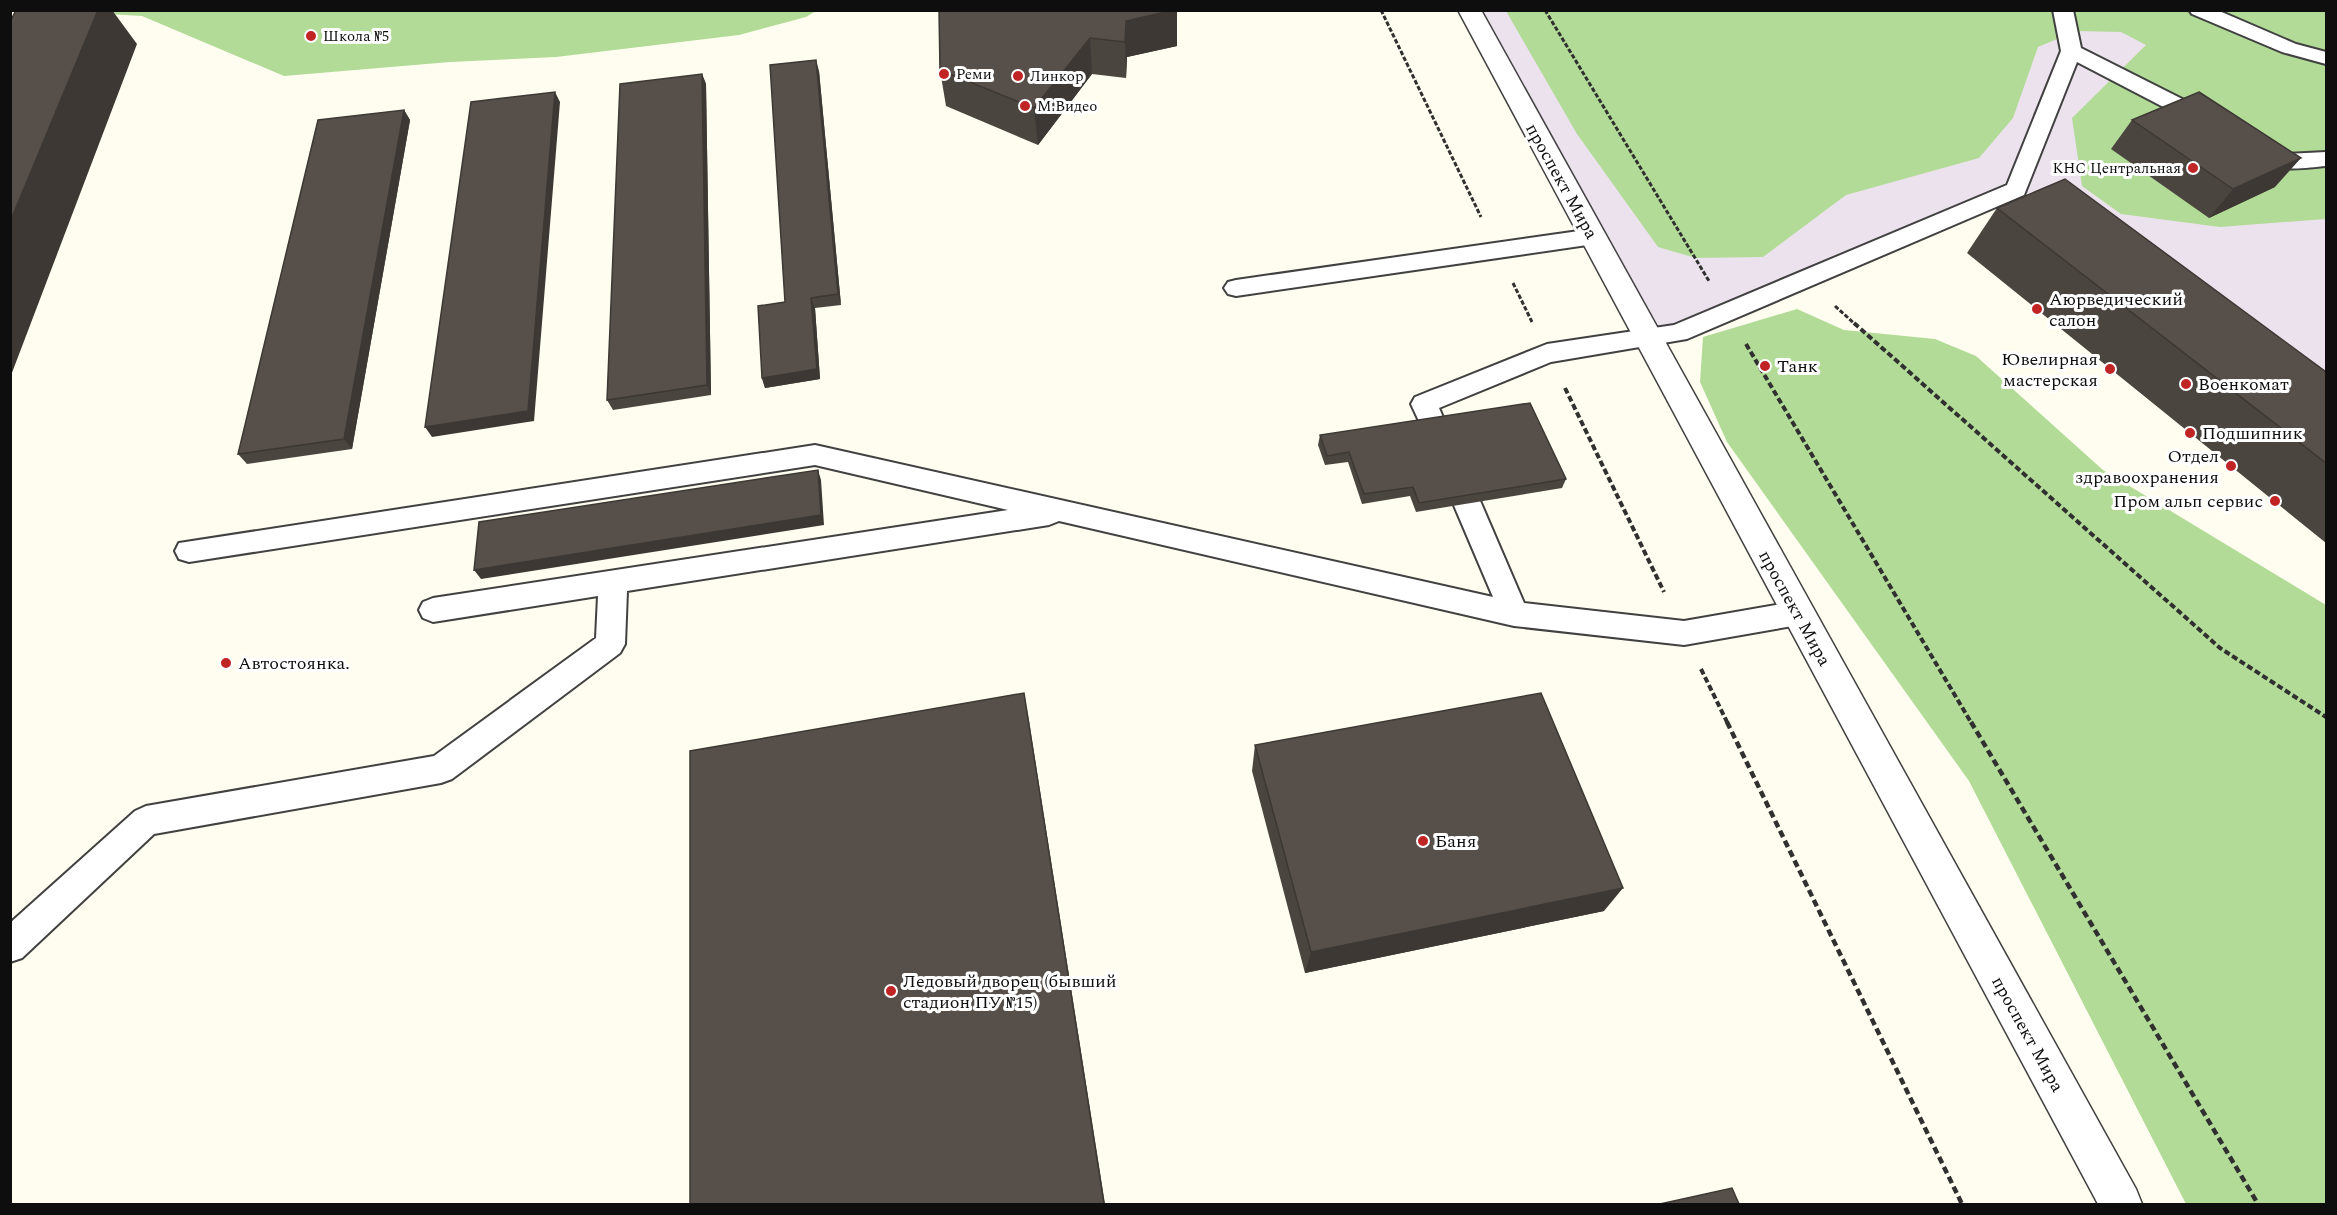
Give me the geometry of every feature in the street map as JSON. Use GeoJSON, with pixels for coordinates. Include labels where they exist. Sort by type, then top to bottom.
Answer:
{"type":"FeatureCollection","features":[{"type":"Feature","properties":{"kind":"street","name":"проспект Мира"},"geometry":{"type":"LineString","coordinates":[[1469,10],[2121,1204]]}},
{"type":"Feature","properties":{"kind":"lane"},"geometry":{"type":"LineString","coordinates":[[1434,427],[1424,404],[1547,353],[1678,333],[2016,190],[2071,51],[2063,10]]}},
{"type":"Feature","properties":{"kind":"lane"},"geometry":{"type":"LineString","coordinates":[[2199,10],[2289,48],[2326,58]]}},
{"type":"Feature","properties":{"kind":"lane"},"geometry":{"type":"LineString","coordinates":[[2071,51],[2219,128]]}},
{"type":"Feature","properties":{"kind":"lane"},"geometry":{"type":"LineString","coordinates":[[2239,138],[2280,161],[2326,159]]}},
{"type":"Feature","properties":{"kind":"lane"},"geometry":{"type":"LineString","coordinates":[[1236,288],[1593,237]]}},
{"type":"Feature","properties":{"kind":"lane"},"geometry":{"type":"LineString","coordinates":[[189,551],[815,455],[1514,614],[1684,633],[1798,613]]}},
{"type":"Feature","properties":{"kind":"lane"},"geometry":{"type":"LineString","coordinates":[[1467,503],[1514,614]]}},
{"type":"Feature","properties":{"kind":"lane"},"geometry":{"type":"LineString","coordinates":[[433,610],[1066,512]]}},
{"type":"Feature","properties":{"kind":"lane"},"geometry":{"type":"LineString","coordinates":[[10,946],[146,820],[441,769],[610,644],[613,582]]}},
{"type":"Feature","properties":{"kind":"path"},"geometry":{"type":"LineString","coordinates":[[1545,10],[2258,1204]]}},
{"type":"Feature","properties":{"kind":"path"},"geometry":{"type":"LineString","coordinates":[[1805,279],[2220,648],[2326,717]]}},
{"type":"Feature","properties":{"kind":"shaded area"},"geometry":{"type":"Polygon","coordinates":[[[1469,11],[2326,11],[2326,425],[2016,190],[1647,337],[1469,11]]]}},
{"type":"Feature","properties":{"kind":"green space"},"geometry":{"type":"Polygon","coordinates":[[[56,11],[816,11],[806,17],[739,35],[556,57],[450,62],[284,76],[142,16],[56,11]]]}},
{"type":"Feature","properties":{"kind":"green space"},"geometry":{"type":"Polygon","coordinates":[[[1506,11],[2326,11],[2326,219],[2220,227],[2121,214],[2082,186],[2072,118],[2146,45],[2121,32],[2076,31],[2038,47],[2013,118],[1979,158],[1846,195],[1763,257],[1696,258],[1658,247],[1577,134],[1506,11]]]}},
{"type":"Feature","properties":{"kind":"green space"},"geometry":{"type":"Polygon","coordinates":[[[1797,309],[1844,330],[1935,339],[1976,356],[2103,470],[2326,605],[2326,1204],[2186,1204],[1969,781],[1727,442],[1700,382],[1703,337],[1797,309]]]}},
{"type":"Feature","properties":{"kind":"building"},"geometry":{"type":"Polygon","coordinates":[[[16,10],[98,10],[10,222],[10,22],[16,10]]]}},
{"type":"Feature","properties":{"kind":"building"},"geometry":{"type":"Polygon","coordinates":[[[939,10],[1174,10],[1126,21],[1125,42],[1090,38],[1034,108],[940,70],[939,10]]]}},
{"type":"Feature","properties":{"kind":"building"},"geometry":{"type":"Polygon","coordinates":[[[816,60],[838,294],[811,298],[817,369],[762,378],[758,306],[785,302],[770,65],[816,60]]]}},
{"type":"Feature","properties":{"kind":"building"},"geometry":{"type":"Polygon","coordinates":[[[702,74],[707,385],[607,400],[620,84],[702,74]]]}},
{"type":"Feature","properties":{"kind":"building"},"geometry":{"type":"Polygon","coordinates":[[[555,92],[528,411],[425,427],[471,102],[555,92]]]}},
{"type":"Feature","properties":{"kind":"building"},"geometry":{"type":"Polygon","coordinates":[[[2199,92],[2301,158],[2233,189],[2132,120],[2199,92]]]}},
{"type":"Feature","properties":{"kind":"building"},"geometry":{"type":"Polygon","coordinates":[[[404,110],[344,439],[238,454],[318,120],[404,110]]]}},
{"type":"Feature","properties":{"kind":"building"},"geometry":{"type":"Polygon","coordinates":[[[2065,179],[2326,372],[2326,463],[1997,208],[2065,179]]]}},
{"type":"Feature","properties":{"kind":"building"},"geometry":{"type":"Polygon","coordinates":[[[1530,403],[1566,479],[1419,503],[1413,487],[1364,494],[1349,452],[1327,456],[1320,435],[1530,403]]]}},
{"type":"Feature","properties":{"kind":"building"},"geometry":{"type":"Polygon","coordinates":[[[818,470],[821,515],[474,570],[479,522],[818,470]]]}},
{"type":"Feature","properties":{"kind":"building","name":"Ледовый дворец (бывший cтадион ПУ №15)"},"geometry":{"type":"Polygon","coordinates":[[[1024,693],[1104,1204],[690,1204],[690,751],[1024,693]]]}},
{"type":"Feature","properties":{"kind":"building","name":"Баня"},"geometry":{"type":"Polygon","coordinates":[[[1541,693],[1623,888],[1311,952],[1255,745],[1541,693]]]}},
{"type":"Feature","properties":{"kind":"building"},"geometry":{"type":"Polygon","coordinates":[[[1732,1188],[1739,1204],[1660,1204],[1732,1188]]]}},
{"type":"Feature","properties":{"kind":"place","name":"Школа №5"},"geometry":{"type":"Point","coordinates":[311,36]}},
{"type":"Feature","properties":{"kind":"place","name":"Реми"},"geometry":{"type":"Point","coordinates":[944,74]}},
{"type":"Feature","properties":{"kind":"place","name":"Линкор"},"geometry":{"type":"Point","coordinates":[1018,76]}},
{"type":"Feature","properties":{"kind":"place","name":"М.Видео"},"geometry":{"type":"Point","coordinates":[1025,106]}},
{"type":"Feature","properties":{"kind":"place","name":"КНС Центральная"},"geometry":{"type":"Point","coordinates":[2193,168]}},
{"type":"Feature","properties":{"kind":"place","name":"Аюрведический салон"},"geometry":{"type":"Point","coordinates":[2037,309]}},
{"type":"Feature","properties":{"kind":"place","name":"Танк"},"geometry":{"type":"Point","coordinates":[1765,366]}},
{"type":"Feature","properties":{"kind":"place","name":"Ювелирная мастерская"},"geometry":{"type":"Point","coordinates":[2110,369]}},
{"type":"Feature","properties":{"kind":"place","name":"Военкомат"},"geometry":{"type":"Point","coordinates":[2186,384]}},
{"type":"Feature","properties":{"kind":"place","name":"Подшипник"},"geometry":{"type":"Point","coordinates":[2190,433]}},
{"type":"Feature","properties":{"kind":"place","name":"Отдел здравоохранения"},"geometry":{"type":"Point","coordinates":[2231,466]}},
{"type":"Feature","properties":{"kind":"place","name":"Пром альп сервис"},"geometry":{"type":"Point","coordinates":[2275,501]}},
{"type":"Feature","properties":{"kind":"place","name":"Автостоянка."},"geometry":{"type":"Point","coordinates":[226,663]}},
{"type":"Feature","properties":{"kind":"place","name":"Баня"},"geometry":{"type":"Point","coordinates":[1423,841]}},
{"type":"Feature","properties":{"kind":"place","name":"Ледовый дворец (бывший cтадион ПУ №15)"},"geometry":{"type":"Point","coordinates":[891,991]}}]}
